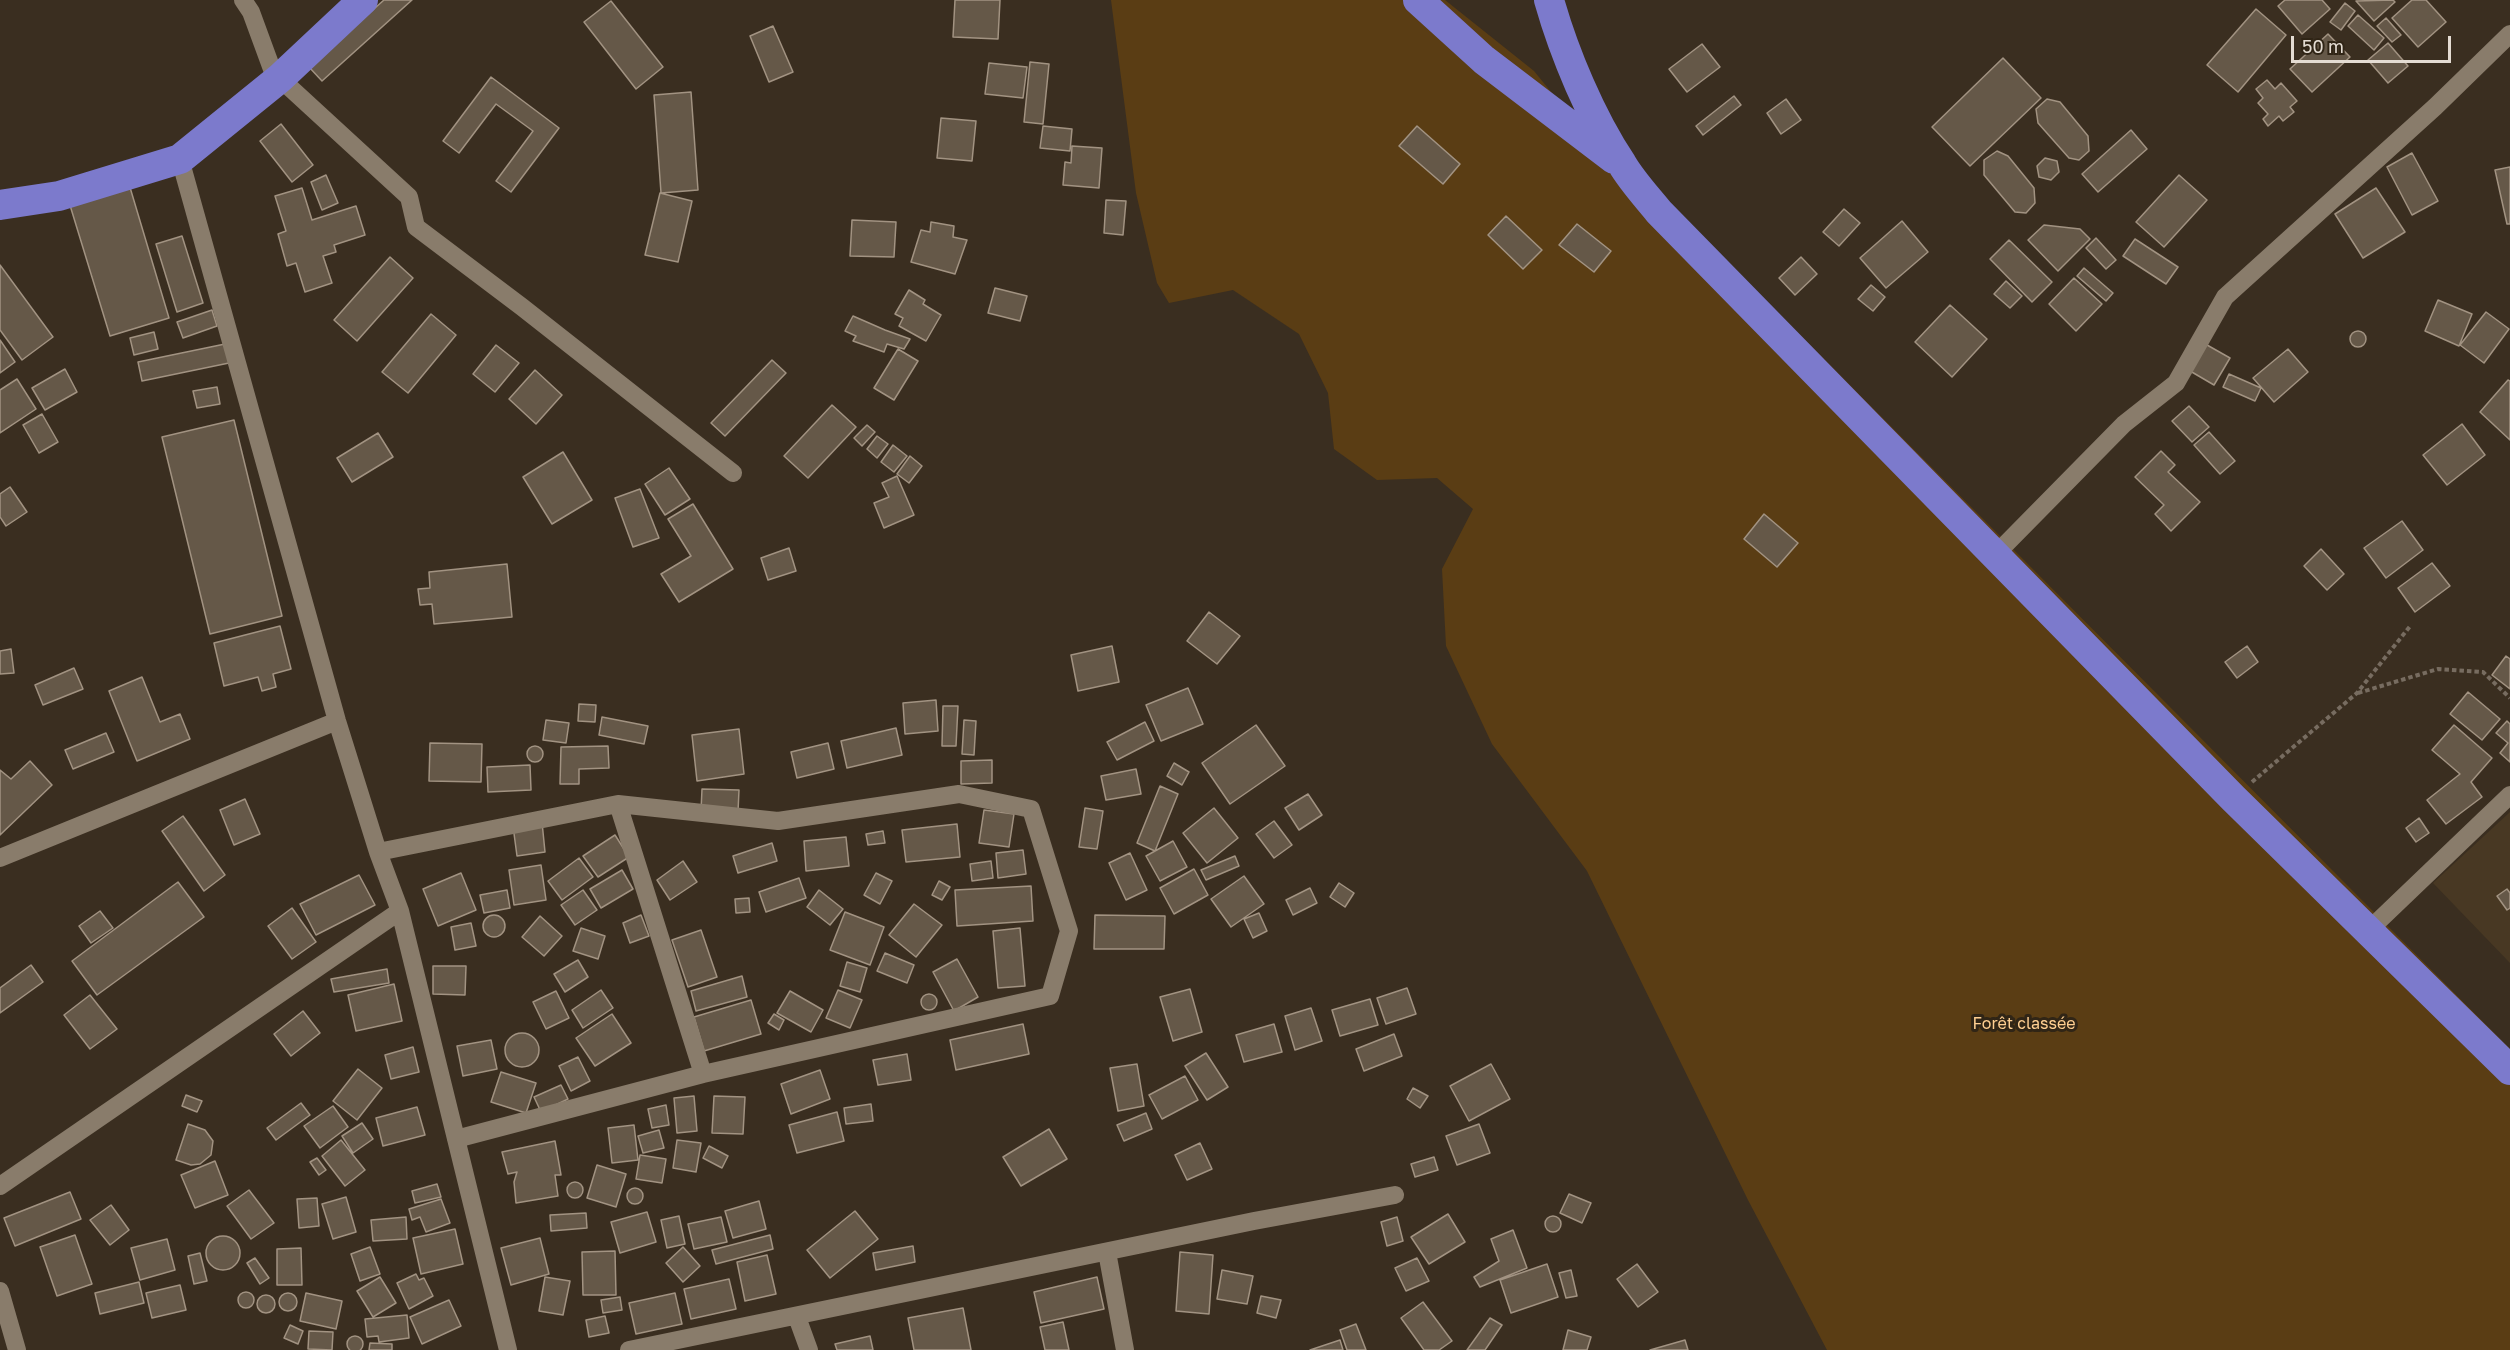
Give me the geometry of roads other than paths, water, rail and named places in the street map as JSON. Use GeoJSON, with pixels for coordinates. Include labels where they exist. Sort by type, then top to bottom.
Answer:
{"type":"FeatureCollection","features":[{"type":"Feature","properties":{"kind":"highway"},"geometry":{"type":"LineString","coordinates":[[0,206],[58,196],[180,159],[280,78],[363,0]]}},
{"type":"Feature","properties":{"kind":"highway"},"geometry":{"type":"LineString","coordinates":[[1418,0],[1484,60],[1622,164]]}},
{"type":"Feature","properties":{"kind":"highway"},"geometry":{"type":"LineString","coordinates":[[1549,0],[1564,48],[1587,100],[1622,164],[1659,212],[2233,798],[2510,1070]]}},
{"type":"Feature","properties":{"kind":"street"},"geometry":{"type":"LineString","coordinates":[[243,0],[251,12],[273,72],[409,197],[416,227],[734,473]]}},
{"type":"Feature","properties":{"kind":"street"},"geometry":{"type":"LineString","coordinates":[[1995,555],[2124,424],[2175,383],[2224,297],[2426,115],[2510,34]]}},
{"type":"Feature","properties":{"kind":"street"},"geometry":{"type":"LineString","coordinates":[[180,159],[337,721],[378,852],[400,911],[508,1350]]}},
{"type":"Feature","properties":{"kind":"street"},"geometry":{"type":"LineString","coordinates":[[0,858],[337,721]]}},
{"type":"Feature","properties":{"kind":"street"},"geometry":{"type":"LineString","coordinates":[[378,852],[618,804],[778,821],[959,794],[1031,809],[1069,931],[1050,996],[703,1074],[456,1139]]}},
{"type":"Feature","properties":{"kind":"street"},"geometry":{"type":"LineString","coordinates":[[2369,930],[2510,795]]}},
{"type":"Feature","properties":{"kind":"street"},"geometry":{"type":"LineString","coordinates":[[618,804],[703,1074]]}},
{"type":"Feature","properties":{"kind":"street"},"geometry":{"type":"LineString","coordinates":[[0,1186],[400,911]]}},
{"type":"Feature","properties":{"kind":"street"},"geometry":{"type":"LineString","coordinates":[[629,1350],[1254,1221],[1395,1195]]}},
{"type":"Feature","properties":{"kind":"street"},"geometry":{"type":"LineString","coordinates":[[1107,1251],[1125,1350]]}},
{"type":"Feature","properties":{"kind":"street"},"geometry":{"type":"LineString","coordinates":[[0,1291],[17,1350]]}},
{"type":"Feature","properties":{"kind":"street"},"geometry":{"type":"LineString","coordinates":[[797,1317],[809,1350]]}},
{"type":"Feature","properties":{"kind":"park label","name":"Forêt classée"},"geometry":{"type":"Point","coordinates":[2024,1024]}}]}
